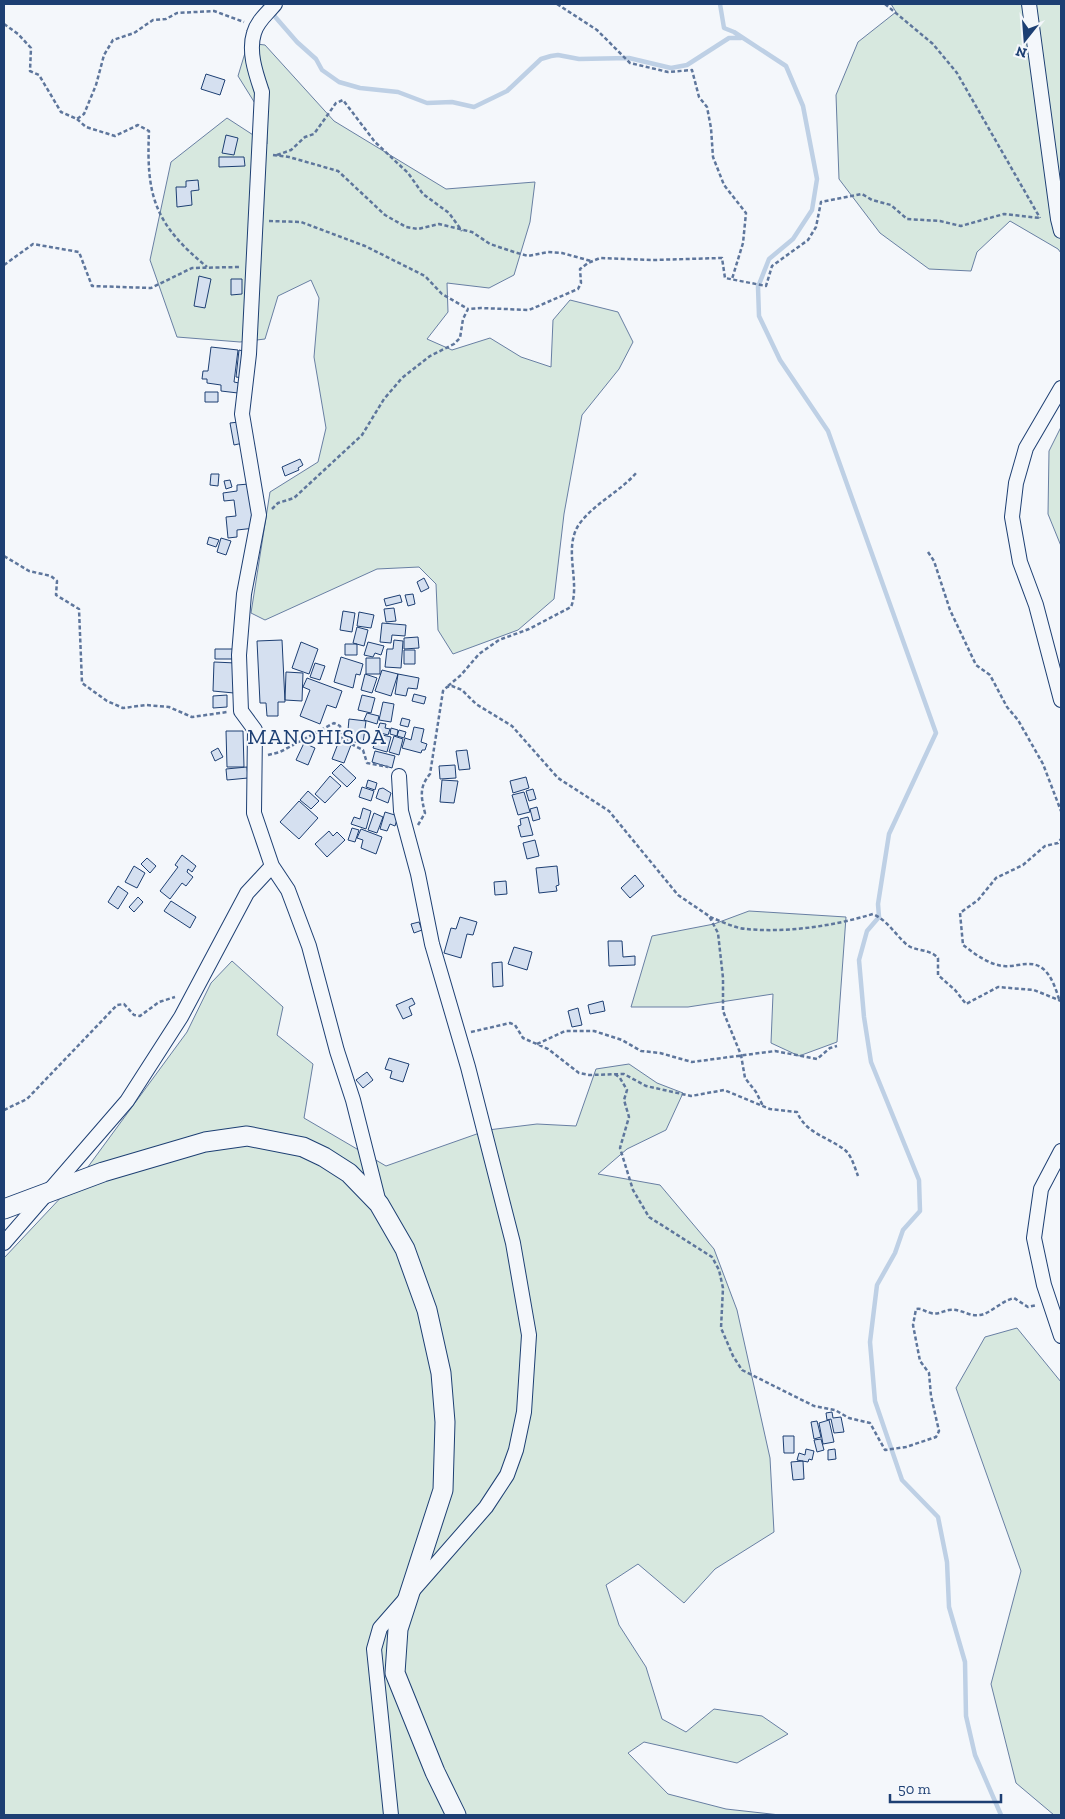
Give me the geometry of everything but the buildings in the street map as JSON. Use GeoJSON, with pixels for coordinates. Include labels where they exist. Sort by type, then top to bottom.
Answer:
{"type":"FeatureCollection","features":[{"type":"Feature","properties":{"kind":"street"},"geometry":{"type":"LineString","coordinates":[[1029,4],[1061,231]]}},
{"type":"Feature","properties":{"kind":"street"},"geometry":{"type":"LineString","coordinates":[[272,7],[254,33],[253,65],[262,92],[250,354],[242,414],[259,515],[244,594],[239,656],[241,711],[255,730],[254,813],[272,866],[288,890],[309,946],[337,1051],[354,1100],[379,1204]]}},
{"type":"Feature","properties":{"kind":"street"},"geometry":{"type":"LineString","coordinates":[[1061,388],[1026,448],[1016,483],[1012,517],[1020,562],[1036,605],[1061,700]]}},
{"type":"Feature","properties":{"kind":"street"},"geometry":{"type":"LineString","coordinates":[[391,1815],[374,1649],[380,1628],[409,1592],[486,1506],[507,1475],[516,1450],[524,1412],[529,1335],[513,1243],[460,1036],[432,944],[425,903],[402,811],[399,776]]}},
{"type":"Feature","properties":{"kind":"street"},"geometry":{"type":"LineString","coordinates":[[4,1243],[127,1101],[181,1017],[247,893],[272,866]]}},
{"type":"Feature","properties":{"kind":"street"},"geometry":{"type":"LineString","coordinates":[[4,1209],[103,1172],[205,1142],[247,1136],[303,1147],[324,1156],[349,1173],[379,1204],[405,1249],[427,1310],[441,1372],[445,1422],[443,1490],[398,1628],[395,1673],[435,1772],[456,1815]]}},
{"type":"Feature","properties":{"kind":"street"},"geometry":{"type":"LineString","coordinates":[[1061,1151],[1041,1189],[1034,1238],[1049,1300],[1061,1336]]}},
{"type":"Feature","properties":{"kind":"path"},"geometry":{"type":"LineString","coordinates":[[557,4],[597,30],[630,63],[668,72],[692,70],[700,97],[707,107],[712,128],[713,157],[724,185],[746,212],[743,243],[732,279]]}},
{"type":"Feature","properties":{"kind":"path"},"geometry":{"type":"LineString","coordinates":[[885,4],[933,44],[957,73],[1045,224]]}},
{"type":"Feature","properties":{"kind":"path"},"geometry":{"type":"LineString","coordinates":[[78,119],[84,114],[96,85],[104,55],[113,40],[134,33],[153,20],[166,19],[177,13],[214,10],[249,23],[254,33]]}},
{"type":"Feature","properties":{"kind":"path"},"geometry":{"type":"LineString","coordinates":[[4,24],[18,34],[31,48],[30,71],[39,75],[61,112],[78,119],[86,127],[115,136],[138,125],[149,130],[148,167],[154,200],[166,228],[208,268]]}},
{"type":"Feature","properties":{"kind":"path"},"geometry":{"type":"LineString","coordinates":[[275,156],[292,150],[305,137],[314,134],[332,112],[336,103],[343,100],[375,142],[403,168],[423,194],[449,213],[462,231]]}},
{"type":"Feature","properties":{"kind":"path"},"geometry":{"type":"LineString","coordinates":[[259,152],[289,157],[338,171],[385,215],[406,227],[418,229],[439,224],[472,232],[490,244],[528,256],[548,252],[562,253],[593,261]]}},
{"type":"Feature","properties":{"kind":"path"},"geometry":{"type":"LineString","coordinates":[[256,224],[264,222],[302,222],[324,229],[330,234],[365,246],[425,276],[442,294],[468,309],[529,310],[578,289],[581,283],[580,269],[600,258],[653,260],[722,258],[725,278],[766,286],[772,266],[808,240],[816,227],[821,202],[862,194],[872,200],[891,205],[907,219],[940,221],[961,226],[1004,214],[1040,218]]}},
{"type":"Feature","properties":{"kind":"path"},"geometry":{"type":"LineString","coordinates":[[4,265],[33,244],[65,248],[79,252],[92,286],[137,289],[151,288],[192,268],[253,268]]}},
{"type":"Feature","properties":{"kind":"path"},"geometry":{"type":"LineString","coordinates":[[256,530],[264,517],[278,503],[294,498],[362,435],[384,399],[402,378],[430,356],[454,344],[460,338],[463,319],[468,309]]}},
{"type":"Feature","properties":{"kind":"path"},"geometry":{"type":"LineString","coordinates":[[407,831],[416,827],[425,813],[420,793],[424,781],[430,774],[443,692],[479,654],[499,640],[529,629],[571,607],[576,594],[572,562],[574,539],[578,524],[617,489],[629,482],[637,472]]}},
{"type":"Feature","properties":{"kind":"path"},"geometry":{"type":"LineString","coordinates":[[928,552],[934,561],[950,610],[976,665],[990,675],[1007,708],[1018,720],[1043,764],[1061,811]]}},
{"type":"Feature","properties":{"kind":"path"},"geometry":{"type":"LineString","coordinates":[[4,556],[29,571],[52,576],[57,581],[56,596],[79,608],[82,683],[107,701],[123,708],[146,705],[168,707],[192,717],[241,711]]}},
{"type":"Feature","properties":{"kind":"path"},"geometry":{"type":"LineString","coordinates":[[447,687],[452,686],[462,690],[476,704],[512,726],[558,778],[609,811],[678,895],[709,916],[745,929],[772,929],[827,925],[873,914],[886,921],[907,945],[932,951],[938,958],[938,974],[955,990],[966,1004],[998,987],[1034,990],[1060,1000]]}},
{"type":"Feature","properties":{"kind":"path"},"geometry":{"type":"LineString","coordinates":[[255,759],[280,752],[334,723],[340,726],[343,740],[363,750],[367,763],[398,768],[399,776]]}},
{"type":"Feature","properties":{"kind":"path"},"geometry":{"type":"LineString","coordinates":[[1060,1000],[1054,983],[1046,970],[1030,964],[1003,966],[983,959],[963,945],[960,913],[978,900],[996,878],[1023,865],[1045,846],[1058,843],[1061,839]]}},
{"type":"Feature","properties":{"kind":"path"},"geometry":{"type":"LineString","coordinates":[[709,916],[718,933],[723,978],[723,1011],[741,1055],[745,1078],[763,1106]]}},
{"type":"Feature","properties":{"kind":"path"},"geometry":{"type":"LineString","coordinates":[[4,1110],[27,1099],[50,1078],[72,1049],[117,1005],[124,1004],[134,1015],[140,1016],[159,1002],[182,994],[194,994]]}},
{"type":"Feature","properties":{"kind":"path"},"geometry":{"type":"LineString","coordinates":[[460,1036],[510,1023],[515,1025],[523,1038],[548,1050],[579,1073],[589,1075],[624,1074],[646,1086],[691,1096],[724,1090],[779,1111],[797,1112],[811,1131],[845,1151],[850,1157],[858,1176]]}},
{"type":"Feature","properties":{"kind":"path"},"geometry":{"type":"LineString","coordinates":[[537,1044],[565,1031],[594,1031],[622,1040],[642,1051],[660,1053],[692,1062],[775,1051],[817,1059],[830,1048],[837,1046]]}},
{"type":"Feature","properties":{"kind":"path"},"geometry":{"type":"LineString","coordinates":[[615,1074],[620,1078],[626,1090],[624,1100],[629,1117],[620,1148],[633,1190],[649,1217],[712,1257],[719,1270],[723,1288],[721,1328],[733,1356],[742,1370],[814,1406],[835,1410],[849,1418],[870,1423],[885,1450],[906,1447],[936,1436],[939,1431],[930,1396],[929,1373],[920,1361],[913,1325],[916,1309],[921,1308],[931,1313],[960,1310],[971,1316],[984,1315],[1004,1301],[1014,1298],[1028,1306],[1036,1306],[1049,1300]]}},
{"type":"Feature","properties":{"kind":"shaded area"},"geometry":{"type":"Polygon","coordinates":[[[891,4],[1061,4],[1061,253],[1058,249],[1010,221],[977,252],[971,271],[929,269],[880,233],[839,179],[836,95],[858,42],[896,12],[891,4]]]}},
{"type":"Feature","properties":{"kind":"shaded area"},"geometry":{"type":"Polygon","coordinates":[[[248,43],[265,45],[334,121],[446,189],[535,182],[530,222],[514,275],[489,288],[447,283],[448,312],[427,339],[452,350],[490,338],[521,357],[551,367],[553,320],[570,300],[618,312],[633,342],[619,369],[582,415],[564,514],[554,599],[518,630],[453,654],[438,630],[436,584],[419,567],[377,569],[265,620],[251,613],[270,492],[318,462],[326,428],[314,357],[319,298],[311,280],[278,296],[265,339],[240,342],[177,337],[150,260],[171,162],[227,118],[267,144],[266,121],[238,76],[248,43]]]}},
{"type":"Feature","properties":{"kind":"shaded area"},"geometry":{"type":"Polygon","coordinates":[[[1061,427],[1061,546],[1048,514],[1049,451],[1061,427]]]}},
{"type":"Feature","properties":{"kind":"shaded area"},"geometry":{"type":"Polygon","coordinates":[[[749,911],[846,917],[837,1042],[799,1056],[771,1043],[773,994],[688,1007],[631,1007],[652,936],[714,924],[749,911]]]}},
{"type":"Feature","properties":{"kind":"shaded area"},"geometry":{"type":"Polygon","coordinates":[[[232,961],[283,1007],[277,1035],[313,1064],[304,1118],[386,1166],[488,1130],[537,1124],[576,1126],[596,1069],[629,1064],[657,1083],[683,1093],[666,1130],[627,1149],[598,1174],[660,1185],[714,1249],[737,1310],[770,1458],[774,1532],[715,1569],[684,1603],[638,1564],[606,1585],[619,1625],[646,1667],[662,1719],[686,1732],[714,1709],[762,1716],[788,1734],[737,1763],[644,1742],[628,1753],[668,1794],[726,1809],[780,1815],[4,1815],[4,1258],[82,1175],[187,1032],[211,983],[232,961]]]}},
{"type":"Feature","properties":{"kind":"shaded area"},"geometry":{"type":"Polygon","coordinates":[[[1017,1328],[1061,1382],[1061,1815],[1054,1815],[1016,1783],[991,1684],[1021,1571],[956,1388],[985,1337],[1017,1328]]]}},
{"type":"Feature","properties":{"kind":"waterway"},"geometry":{"type":"LineString","coordinates":[[264,4],[297,42],[316,59],[322,70],[339,82],[360,88],[398,92],[427,103],[452,102],[474,107],[507,91],[541,59],[551,56],[558,55],[579,59],[629,58],[671,68],[687,65],[729,38],[741,38]]}},
{"type":"Feature","properties":{"kind":"waterway"},"geometry":{"type":"LineString","coordinates":[[720,4],[724,28],[734,32],[786,66],[803,106],[817,179],[812,210],[793,239],[769,259],[758,287],[759,316],[780,360],[828,431],[936,733],[889,834],[878,904],[879,917],[867,931],[859,960],[864,1017],[871,1062],[919,1180],[920,1211],[903,1230],[895,1253],[877,1285],[870,1342],[875,1401],[902,1480],[938,1517],[947,1562],[949,1607],[965,1662],[966,1716],[975,1755],[1001,1815]]}},
{"type":"Feature","properties":{"kind":"district","name":"MANOHISOA"},"geometry":{"type":"Point","coordinates":[317,736]}}]}
